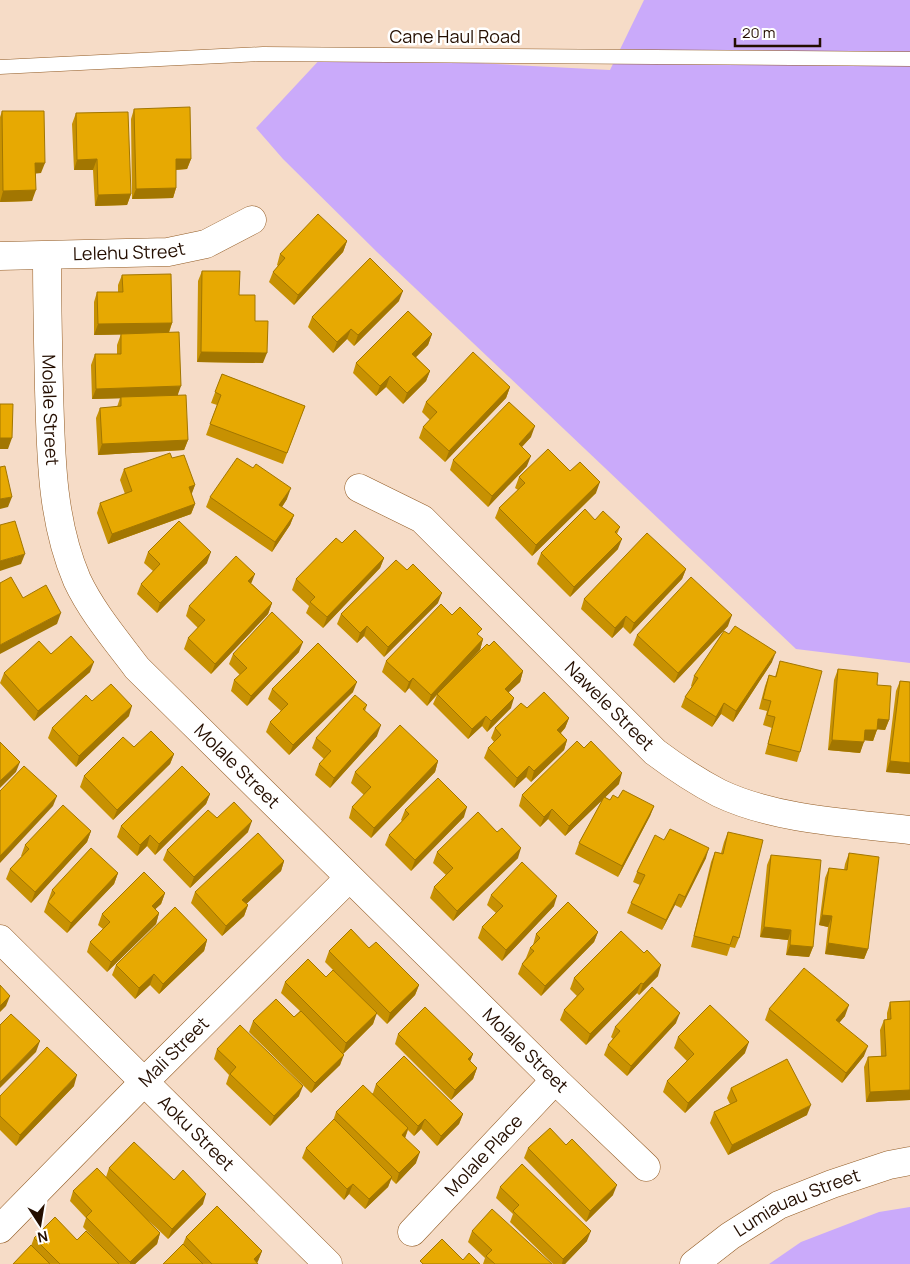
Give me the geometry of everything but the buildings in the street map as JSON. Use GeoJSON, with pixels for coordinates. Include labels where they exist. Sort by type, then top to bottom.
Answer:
{"type":"FeatureCollection","features":[{"type":"Feature","properties":{"kind":"street","name":"Lelehu Street"},"geometry":{"type":"LineString","coordinates":[[0,256],[168,252],[206,244],[252,220]]}},
{"type":"Feature","properties":{"kind":"street","name":"Molale Street"},"geometry":{"type":"LineString","coordinates":[[47,256],[50,436],[53,485],[65,545],[78,581],[99,619],[137,668],[555,1080],[646,1167]]}},
{"type":"Feature","properties":{"kind":"street","name":"Nawele Street"},"geometry":{"type":"LineString","coordinates":[[359,488],[422,519],[654,752],[681,772],[720,793],[764,809],[820,820],[910,830]]}},
{"type":"Feature","properties":{"kind":"street","name":"Mali Street"},"geometry":{"type":"LineString","coordinates":[[0,1229],[144,1082],[350,878]]}},
{"type":"Feature","properties":{"kind":"street","name":"Aoku Street"},"geometry":{"type":"LineString","coordinates":[[0,939],[328,1264]]}},
{"type":"Feature","properties":{"kind":"street","name":"Molale Place"},"geometry":{"type":"LineString","coordinates":[[412,1232],[555,1080]]}},
{"type":"Feature","properties":{"kind":"street","name":"Lumiauau Street"},"geometry":{"type":"LineString","coordinates":[[694,1264],[730,1236],[779,1206],[832,1184],[889,1165],[910,1161]]}},
{"type":"Feature","properties":{"kind":"lane","name":"Cane Haul Road"},"geometry":{"type":"LineString","coordinates":[[0,67],[263,54],[910,59]]}},
{"type":"Feature","properties":{"kind":"shaded area"},"geometry":{"type":"Polygon","coordinates":[[[644,0],[910,0],[910,663],[796,649],[377,252],[283,159],[256,128],[324,55],[610,70],[644,0]]]}},
{"type":"Feature","properties":{"kind":"shaded area"},"geometry":{"type":"Polygon","coordinates":[[[910,1207],[910,1264],[769,1264],[801,1242],[879,1212],[910,1207]]]}}]}
